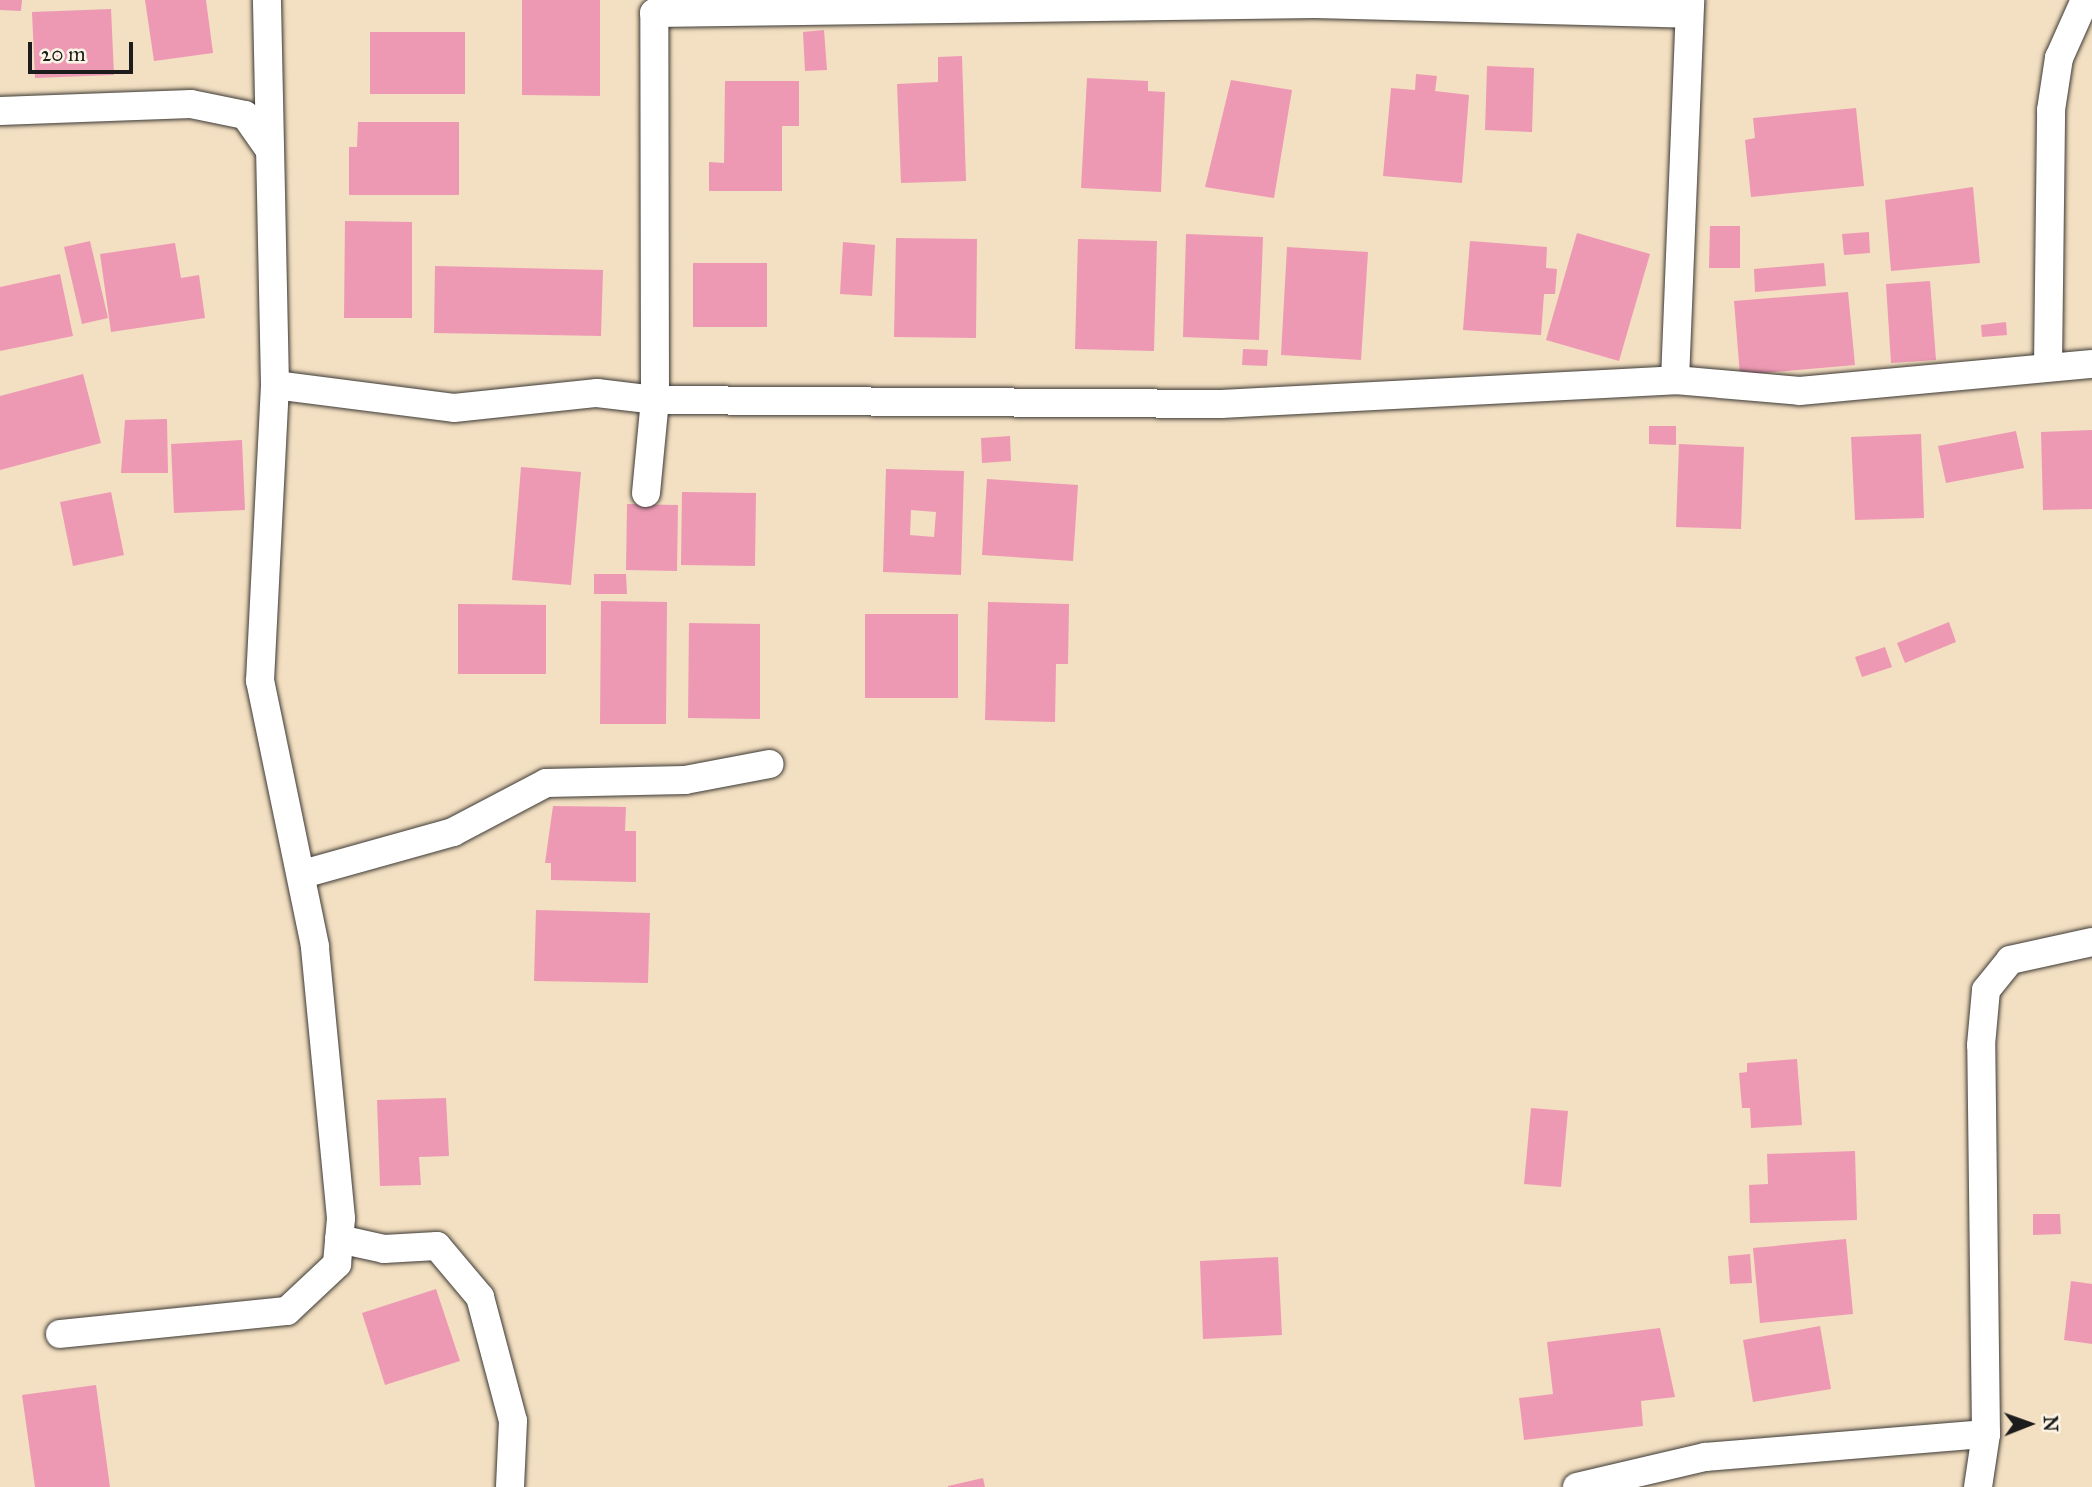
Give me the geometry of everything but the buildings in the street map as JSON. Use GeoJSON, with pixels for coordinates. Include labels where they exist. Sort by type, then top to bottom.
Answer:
{"type":"FeatureCollection","features":[{"type":"Feature","properties":{"kind":"street"},"geometry":{"type":"LineString","coordinates":[[60,1334],[287,1311],[337,1264],[339,1239],[315,946],[303,874],[260,681],[275,385],[267,0]]}},
{"type":"Feature","properties":{"kind":"street"},"geometry":{"type":"LineString","coordinates":[[2048,366],[2051,110],[2059,58],[2085,0]]}},
{"type":"Feature","properties":{"kind":"street"},"geometry":{"type":"LineString","coordinates":[[646,493],[655,400],[656,7],[1226,2],[1689,7],[1675,380]]}},
{"type":"Feature","properties":{"kind":"street"},"geometry":{"type":"LineString","coordinates":[[245,115],[267,67]]}},
{"type":"Feature","properties":{"kind":"street"},"geometry":{"type":"LineString","coordinates":[[0,111],[158,101],[245,115],[269,149]]}},
{"type":"Feature","properties":{"kind":"street"},"geometry":{"type":"LineString","coordinates":[[275,385],[453,408],[597,393],[655,400],[1220,404],[1675,380],[1800,391],[2048,366],[2092,365]]}},
{"type":"Feature","properties":{"kind":"street"},"geometry":{"type":"LineString","coordinates":[[303,874],[453,832],[546,783],[685,780],[770,764]]}},
{"type":"Feature","properties":{"kind":"street"},"geometry":{"type":"LineString","coordinates":[[1978,1487],[1986,1434],[1981,1045],[1986,990],[2010,960],[2092,942]]}},
{"type":"Feature","properties":{"kind":"street"},"geometry":{"type":"LineString","coordinates":[[339,1239],[384,1250],[437,1246],[480,1297],[513,1421],[510,1487]]}},
{"type":"Feature","properties":{"kind":"street"},"geometry":{"type":"LineString","coordinates":[[1577,1487],[1705,1457],[1986,1434]]}}]}
